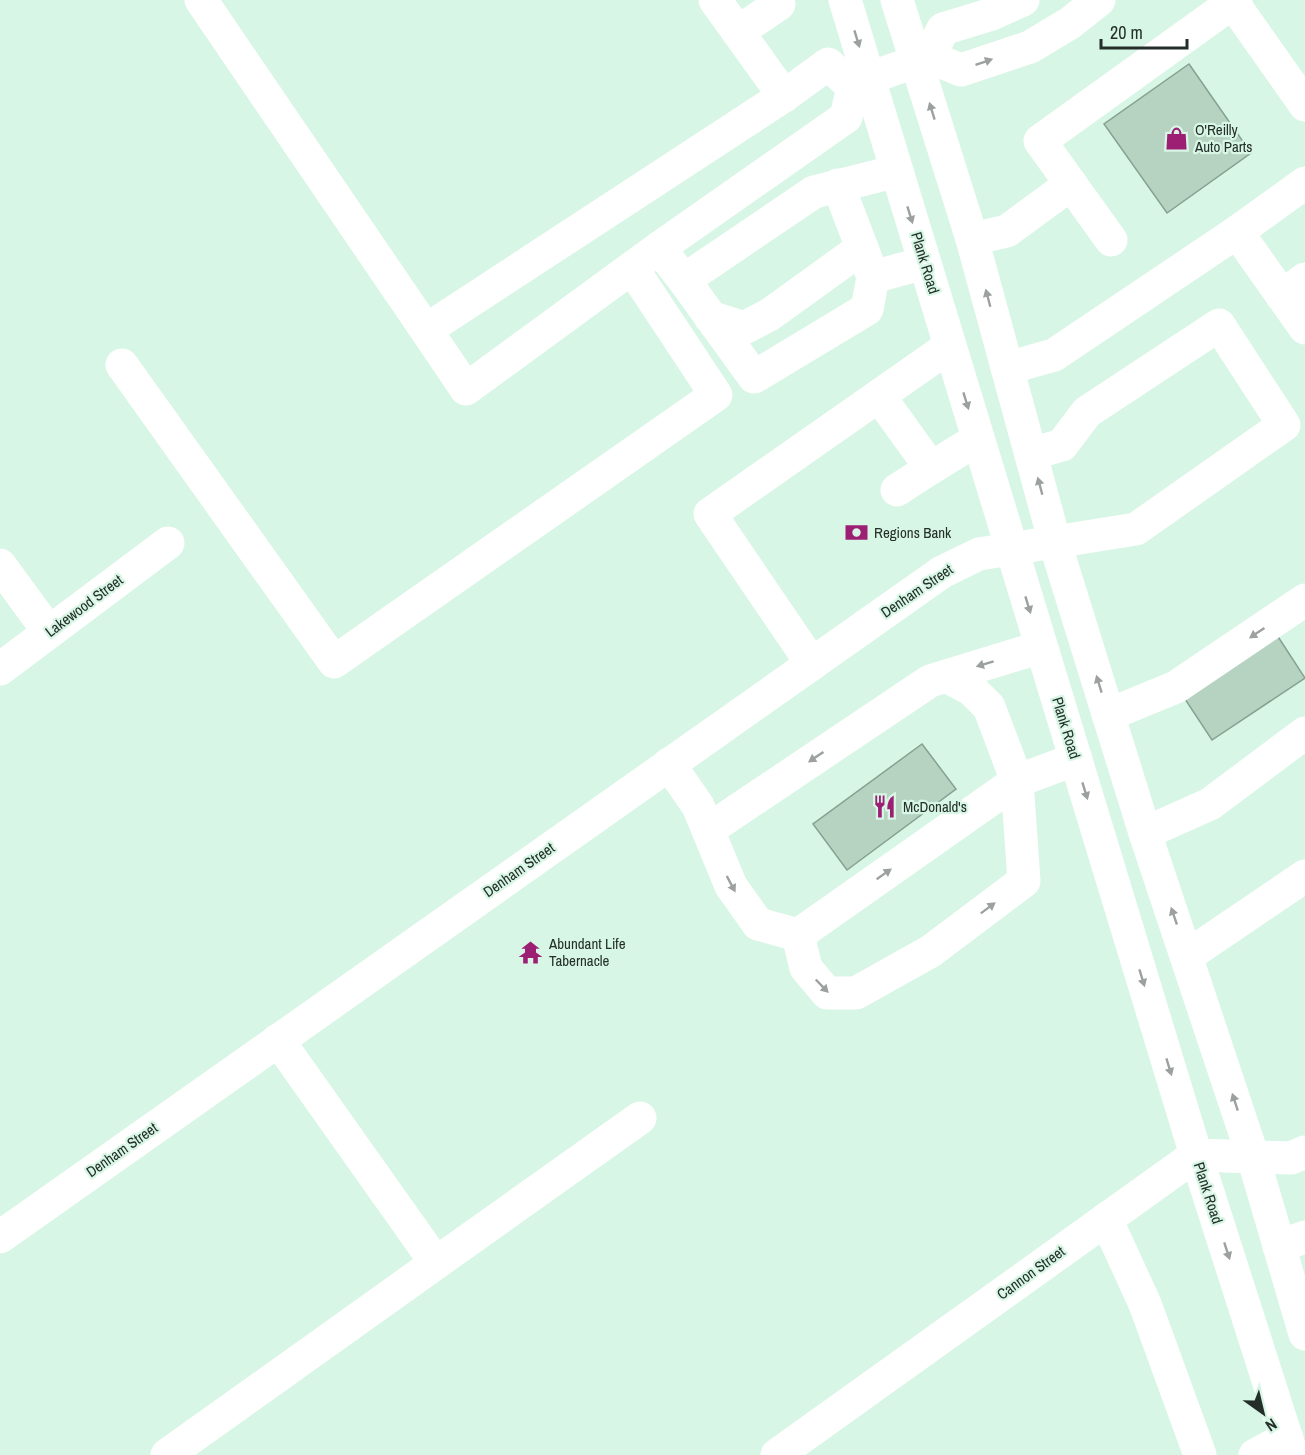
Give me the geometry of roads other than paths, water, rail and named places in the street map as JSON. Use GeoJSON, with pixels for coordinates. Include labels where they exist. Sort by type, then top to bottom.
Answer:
{"type":"FeatureCollection","features":[{"type":"Feature","properties":{"kind":"main road"},"geometry":{"type":"LineString","coordinates":[[201,0],[466,389],[659,248],[846,117],[861,83],[923,59],[944,28],[992,14],[1023,0]]}},
{"type":"Feature","properties":{"kind":"main road"},"geometry":{"type":"LineString","coordinates":[[715,0],[784,96]]}},
{"type":"Feature","properties":{"kind":"main road"},"geometry":{"type":"LineString","coordinates":[[738,32],[779,4],[778,0]]}},
{"type":"Feature","properties":{"kind":"main road","name":"Plank Road"},"geometry":{"type":"LineString","coordinates":[[845,0],[861,83],[897,171],[1196,1155],[1290,1446]]}},
{"type":"Feature","properties":{"kind":"main road"},"geometry":{"type":"LineString","coordinates":[[897,0],[923,59],[1055,543],[1145,833],[1253,1157],[1292,1241],[1305,1334]]}},
{"type":"Feature","properties":{"kind":"main road"},"geometry":{"type":"LineString","coordinates":[[923,59],[960,70],[1030,47],[1052,35],[1099,0]]}},
{"type":"Feature","properties":{"kind":"main road"},"geometry":{"type":"LineString","coordinates":[[1111,240],[1040,141],[1233,1],[1299,84]]}},
{"type":"Feature","properties":{"kind":"main road"},"geometry":{"type":"LineString","coordinates":[[426,330],[784,96],[828,64],[861,83]]}},
{"type":"Feature","properties":{"kind":"main road"},"geometry":{"type":"LineString","coordinates":[[684,280],[814,192],[897,171]]}},
{"type":"Feature","properties":{"kind":"main road"},"geometry":{"type":"LineString","coordinates":[[1007,368],[1054,355],[1237,232],[1305,183]]}},
{"type":"Feature","properties":{"kind":"main road"},"geometry":{"type":"LineString","coordinates":[[972,239],[1007,231],[1071,184]]}},
{"type":"Feature","properties":{"kind":"main road"},"geometry":{"type":"LineString","coordinates":[[659,248],[754,377],[867,309],[867,263],[838,185]]}},
{"type":"Feature","properties":{"kind":"main road"},"geometry":{"type":"LineString","coordinates":[[1237,232],[1294,287],[1305,328]]}},
{"type":"Feature","properties":{"kind":"main road"},"geometry":{"type":"LineString","coordinates":[[710,317],[744,328],[867,263],[924,263]]}},
{"type":"Feature","properties":{"kind":"main road"},"geometry":{"type":"LineString","coordinates":[[122,365],[333,662],[716,395],[632,268]]}},
{"type":"Feature","properties":{"kind":"main road","name":"Denham Street"},"geometry":{"type":"LineString","coordinates":[[0,1236],[942,572],[979,554],[1137,529],[1284,425],[1219,325],[1087,412],[1062,445],[1031,454]]}},
{"type":"Feature","properties":{"kind":"main road"},"geometry":{"type":"LineString","coordinates":[[812,664],[710,514],[950,346]]}},
{"type":"Feature","properties":{"kind":"main road"},"geometry":{"type":"LineString","coordinates":[[879,396],[931,468]]}},
{"type":"Feature","properties":{"kind":"main road"},"geometry":{"type":"LineString","coordinates":[[897,490],[978,439]]}},
{"type":"Feature","properties":{"kind":"main road","name":"Lakewood Street"},"geometry":{"type":"LineString","coordinates":[[0,669],[168,543]]}},
{"type":"Feature","properties":{"kind":"main road"},"geometry":{"type":"LineString","coordinates":[[0,565],[49,632]]}},
{"type":"Feature","properties":{"kind":"main road"},"geometry":{"type":"LineString","coordinates":[[1108,715],[1176,687],[1305,600]]}},
{"type":"Feature","properties":{"kind":"main road"},"geometry":{"type":"LineString","coordinates":[[708,830],[930,681],[1041,647]]}},
{"type":"Feature","properties":{"kind":"main road"},"geometry":{"type":"LineString","coordinates":[[798,935],[806,968],[827,993],[856,993],[931,951],[1024,881],[1017,781],[989,707],[971,689],[946,676]]}},
{"type":"Feature","properties":{"kind":"main road"},"geometry":{"type":"LineString","coordinates":[[1145,833],[1210,804],[1305,733]]}},
{"type":"Feature","properties":{"kind":"main road"},"geometry":{"type":"LineString","coordinates":[[798,935],[1017,781],[1076,759]]}},
{"type":"Feature","properties":{"kind":"main road"},"geometry":{"type":"LineString","coordinates":[[669,764],[698,806],[731,886],[758,924],[798,935]]}},
{"type":"Feature","properties":{"kind":"main road"},"geometry":{"type":"LineString","coordinates":[[1187,956],[1305,876]]}},
{"type":"Feature","properties":{"kind":"main road"},"geometry":{"type":"LineString","coordinates":[[278,1040],[436,1263]]}},
{"type":"Feature","properties":{"kind":"main road"},"geometry":{"type":"LineString","coordinates":[[167,1455],[640,1118]]}},
{"type":"Feature","properties":{"kind":"main road"},"geometry":{"type":"LineString","coordinates":[[1196,1155],[1291,1158],[1305,1152]]}},
{"type":"Feature","properties":{"kind":"main road","name":"Cannon Street"},"geometry":{"type":"LineString","coordinates":[[777,1455],[1196,1155]]}},
{"type":"Feature","properties":{"kind":"main road"},"geometry":{"type":"LineString","coordinates":[[1106,1219],[1145,1304],[1200,1455]]}},
{"type":"Feature","properties":{"kind":"main road"},"geometry":{"type":"LineString","coordinates":[[1255,1455],[1290,1446]]}},
{"type":"Feature","properties":{"kind":"place","name":"O'Reilly Auto Parts"},"geometry":{"type":"Point","coordinates":[1177,139]}},
{"type":"Feature","properties":{"kind":"place","name":"Regions Bank"},"geometry":{"type":"Point","coordinates":[856,533]}},
{"type":"Feature","properties":{"kind":"place","name":"McDonald's"},"geometry":{"type":"Point","coordinates":[885,807]}},
{"type":"Feature","properties":{"kind":"place","name":"Abundant Life Tabernacle"},"geometry":{"type":"Point","coordinates":[531,953]}}]}
